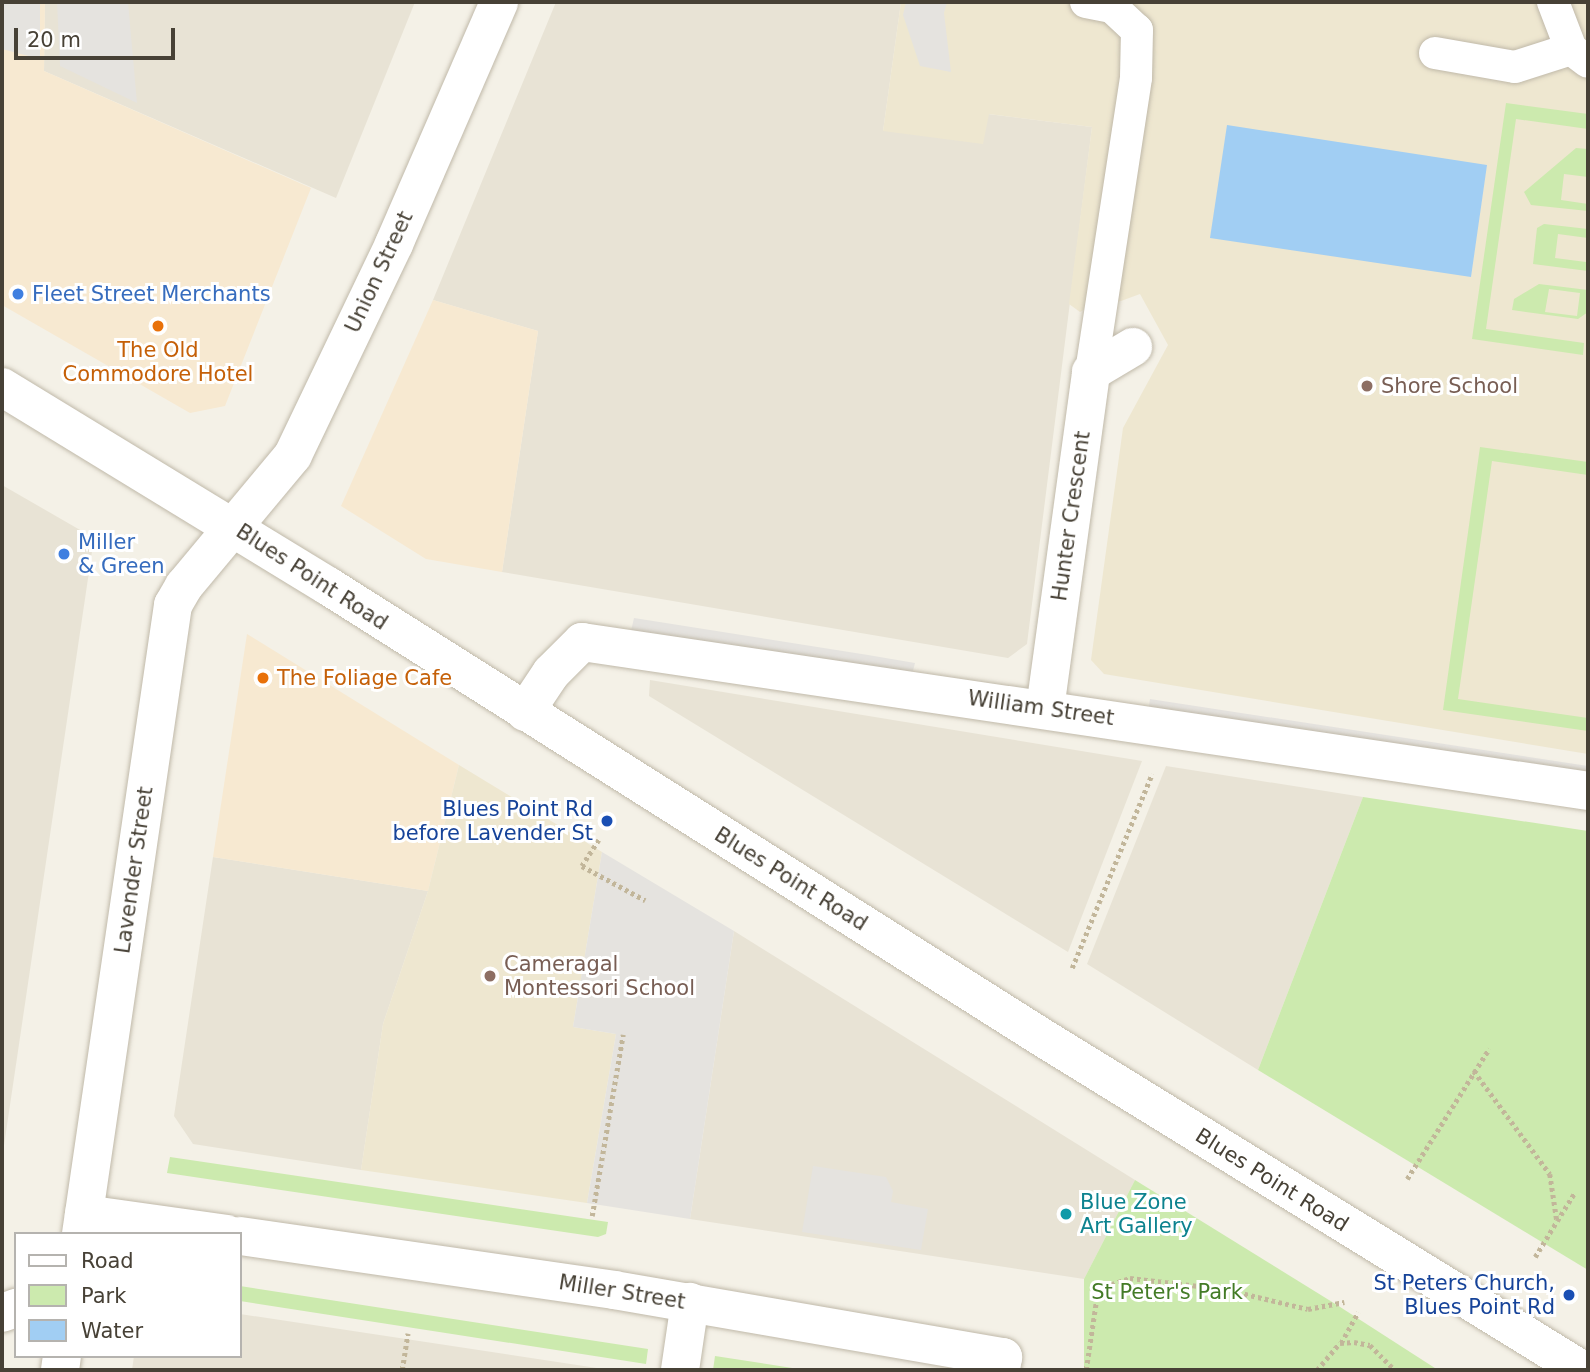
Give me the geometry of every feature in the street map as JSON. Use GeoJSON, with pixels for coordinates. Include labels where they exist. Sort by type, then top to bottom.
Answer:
{"type":"FeatureCollection","features":[{"type":"Feature","properties":{"kind":"street","name":"Union Street"},"geometry":{"type":"LineString","coordinates":[[232,526],[293,456],[394,244],[499,2]]}},
{"type":"Feature","properties":{"kind":"street"},"geometry":{"type":"LineString","coordinates":[[1091,372],[1133,347]]}},
{"type":"Feature","properties":{"kind":"street","name":"Hunter Crescent"},"geometry":{"type":"LineString","coordinates":[[1045,709],[1091,372]]}},
{"type":"Feature","properties":{"kind":"street","name":"Blues Point Road"},"geometry":{"type":"LineString","coordinates":[[2,387],[232,526],[525,712],[1582,1370]]}},
{"type":"Feature","properties":{"kind":"street","name":"Lavender Street"},"geometry":{"type":"LineString","coordinates":[[82,1224],[173,605],[232,526]]}},
{"type":"Feature","properties":{"kind":"street","name":"William Street"},"geometry":{"type":"LineString","coordinates":[[525,712],[551,673],[582,642],[1588,791]]}},
{"type":"Feature","properties":{"kind":"street"},"geometry":{"type":"LineString","coordinates":[[82,1224],[198,1232]]}},
{"type":"Feature","properties":{"kind":"street","name":"Miller Street"},"geometry":{"type":"LineString","coordinates":[[242,1236],[690,1302],[1002,1364]]}},
{"type":"Feature","properties":{"kind":"street"},"geometry":{"type":"LineString","coordinates":[[680,1370],[690,1302]]}},
{"type":"Feature","properties":{"kind":"lane"},"geometry":{"type":"LineString","coordinates":[[1086,2],[1112,7],[1136,16],[1136,78],[1091,372]]}},
{"type":"Feature","properties":{"kind":"lane"},"geometry":{"type":"LineString","coordinates":[[1435,53],[1515,67],[1580,56],[1553,2]]}},
{"type":"Feature","properties":{"kind":"path"},"geometry":{"type":"LineString","coordinates":[[1072,968],[1141,802]]}},
{"type":"Feature","properties":{"kind":"path"},"geometry":{"type":"LineString","coordinates":[[599,840],[582,866],[645,901]]}},
{"type":"Feature","properties":{"kind":"path"},"geometry":{"type":"LineString","coordinates":[[592,1216],[623,1035]]}},
{"type":"Feature","properties":{"kind":"path"},"geometry":{"type":"LineString","coordinates":[[1407,1178],[1489,1049]]}},
{"type":"Feature","properties":{"kind":"path"},"geometry":{"type":"LineString","coordinates":[[1474,1070],[1550,1174],[1557,1222]]}},
{"type":"Feature","properties":{"kind":"path"},"geometry":{"type":"LineString","coordinates":[[1535,1257],[1575,1192]]}},
{"type":"Feature","properties":{"kind":"path"},"geometry":{"type":"LineString","coordinates":[[1086,1370],[1098,1289],[1130,1278],[1224,1289],[1308,1309],[1344,1302]]}},
{"type":"Feature","properties":{"kind":"path"},"geometry":{"type":"LineString","coordinates":[[1317,1370],[1340,1343],[1359,1312]]}},
{"type":"Feature","properties":{"kind":"path"},"geometry":{"type":"LineString","coordinates":[[402,1370],[408,1333]]}},
{"type":"Feature","properties":{"kind":"path"},"geometry":{"type":"LineString","coordinates":[[1340,1343],[1370,1345],[1395,1370]]}},
{"type":"Feature","properties":{"kind":"shaded area"},"geometry":{"type":"Polygon","coordinates":[[[2,2],[45,2],[44,71],[311,188],[225,406],[190,413],[2,305],[2,2]]]}},
{"type":"Feature","properties":{"kind":"shaded area"},"geometry":{"type":"Polygon","coordinates":[[[2,2],[40,2],[40,59],[2,49],[2,2]]]}},
{"type":"Feature","properties":{"kind":"shaded area"},"geometry":{"type":"Polygon","coordinates":[[[45,2],[415,2],[336,198],[44,71],[45,2]]]}},
{"type":"Feature","properties":{"kind":"shaded area"},"geometry":{"type":"Polygon","coordinates":[[[57,2],[128,2],[137,103],[60,66],[57,2]]]}},
{"type":"Feature","properties":{"kind":"shaded area"},"geometry":{"type":"Polygon","coordinates":[[[556,2],[901,2],[883,131],[988,114],[1092,127],[1027,644],[1008,658],[502,572],[538,331],[433,300],[556,2]]]}},
{"type":"Feature","properties":{"kind":"shaded area","name":"Shore School"},"geometry":{"type":"Polygon","coordinates":[[[901,2],[1588,2],[1588,754],[1104,674],[1091,660],[1123,428],[1168,345],[1140,294],[1121,301],[1099,302],[1080,312],[1069,304],[1092,127],[989,114],[983,144],[883,131],[901,2]]]}},
{"type":"Feature","properties":{"kind":"shaded area"},"geometry":{"type":"Polygon","coordinates":[[[906,2],[947,2],[944,13],[951,72],[920,66],[903,15],[906,2]]]}},
{"type":"Feature","properties":{"kind":"shaded area"},"geometry":{"type":"Polygon","coordinates":[[[433,300],[538,331],[502,572],[426,559],[341,506],[433,300]]]}},
{"type":"Feature","properties":{"kind":"shaded area"},"geometry":{"type":"Polygon","coordinates":[[[2,485],[94,538],[2,1159],[2,485]]]}},
{"type":"Feature","properties":{"kind":"shaded area"},"geometry":{"type":"Polygon","coordinates":[[[634,618],[915,663],[912,675],[631,631],[634,618]]]}},
{"type":"Feature","properties":{"kind":"shaded area"},"geometry":{"type":"Polygon","coordinates":[[[247,634],[459,765],[428,891],[213,857],[247,634]]]}},
{"type":"Feature","properties":{"kind":"shaded area"},"geometry":{"type":"Polygon","coordinates":[[[650,680],[1142,761],[1068,952],[649,696],[650,680]]]}},
{"type":"Feature","properties":{"kind":"shaded area"},"geometry":{"type":"Polygon","coordinates":[[[1150,699],[1588,766],[1588,781],[1148,713],[1150,699]]]}},
{"type":"Feature","properties":{"kind":"shaded area","name":"Cameragal Montessori School"},"geometry":{"type":"Polygon","coordinates":[[[459,765],[602,852],[573,1027],[616,1034],[587,1203],[361,1170],[383,1024],[428,891],[459,765]]]}},
{"type":"Feature","properties":{"kind":"shaded area"},"geometry":{"type":"Polygon","coordinates":[[[1166,766],[1363,797],[1258,1070],[1087,964],[1166,766]]]}},
{"type":"Feature","properties":{"kind":"shaded area"},"geometry":{"type":"Polygon","coordinates":[[[602,852],[734,931],[690,1219],[587,1203],[616,1034],[573,1027],[602,852]]]}},
{"type":"Feature","properties":{"kind":"shaded area"},"geometry":{"type":"Polygon","coordinates":[[[213,857],[428,891],[383,1024],[361,1170],[193,1144],[174,1116],[213,857]]]}},
{"type":"Feature","properties":{"kind":"shaded area"},"geometry":{"type":"Polygon","coordinates":[[[734,931],[1135,1180],[1084,1279],[690,1219],[734,931]]]}},
{"type":"Feature","properties":{"kind":"shaded area"},"geometry":{"type":"Polygon","coordinates":[[[813,1166],[886,1177],[893,1191],[891,1202],[928,1209],[921,1250],[802,1232],[813,1166]]]}},
{"type":"Feature","properties":{"kind":"shaded area"},"geometry":{"type":"Polygon","coordinates":[[[242,1314],[610,1370],[132,1370],[134,1358],[242,1358],[242,1314]]]}},
{"type":"Feature","properties":{"kind":"green space"},"geometry":{"type":"Polygon","coordinates":[[[1506,103],[1588,114],[1588,129],[1516,119],[1486,329],[1584,343],[1583,355],[1472,339],[1506,103]]]}},
{"type":"Feature","properties":{"kind":"green space"},"geometry":{"type":"Polygon","coordinates":[[[1576,148],[1588,149],[1588,177],[1564,174],[1561,200],[1588,204],[1588,211],[1531,205],[1524,192],[1576,148]]]}},
{"type":"Feature","properties":{"kind":"green space"},"geometry":{"type":"Polygon","coordinates":[[[1544,224],[1588,229],[1588,238],[1558,234],[1555,258],[1586,262],[1588,248],[1588,271],[1533,264],[1537,228],[1544,224]]]}},
{"type":"Feature","properties":{"kind":"green space"},"geometry":{"type":"Polygon","coordinates":[[[1539,284],[1588,290],[1588,312],[1578,319],[1512,310],[1514,299],[1539,284]],[[1549,289],[1545,312],[1577,316],[1580,293],[1549,289]]]}},
{"type":"Feature","properties":{"kind":"green space"},"geometry":{"type":"Polygon","coordinates":[[[1480,447],[1588,462],[1588,475],[1492,461],[1458,699],[1588,718],[1588,731],[1443,710],[1480,447]]]}},
{"type":"Feature","properties":{"kind":"green space"},"geometry":{"type":"Polygon","coordinates":[[[1363,797],[1588,831],[1588,1270],[1258,1070],[1363,797]]]}},
{"type":"Feature","properties":{"kind":"green space"},"geometry":{"type":"Polygon","coordinates":[[[170,1157],[608,1222],[606,1234],[598,1237],[167,1173],[170,1157]]]}},
{"type":"Feature","properties":{"kind":"green space","name":"St Peter's Park"},"geometry":{"type":"Polygon","coordinates":[[[1135,1180],[1438,1370],[1084,1370],[1084,1279],[1135,1180]]]}},
{"type":"Feature","properties":{"kind":"green space"},"geometry":{"type":"Polygon","coordinates":[[[242,1286],[648,1349],[646,1364],[242,1301],[242,1286]]]}},
{"type":"Feature","properties":{"kind":"green space"},"geometry":{"type":"Polygon","coordinates":[[[715,1356],[805,1370],[713,1370],[715,1356]]]}},
{"type":"Feature","properties":{"kind":"water"},"geometry":{"type":"Polygon","coordinates":[[[1227,125],[1487,165],[1471,277],[1210,238],[1227,125]]]}},
{"type":"Feature","properties":{"kind":"place","name":"Fleet Street Merchants"},"geometry":{"type":"Point","coordinates":[18,294]}},
{"type":"Feature","properties":{"kind":"place","name":"The Old Commodore Hotel"},"geometry":{"type":"Point","coordinates":[158,326]}},
{"type":"Feature","properties":{"kind":"place","name":"Shore School"},"geometry":{"type":"Point","coordinates":[1367,386]}},
{"type":"Feature","properties":{"kind":"place","name":"Miller & Green"},"geometry":{"type":"Point","coordinates":[64,554]}},
{"type":"Feature","properties":{"kind":"place","name":"The Foliage Cafe"},"geometry":{"type":"Point","coordinates":[263,678]}},
{"type":"Feature","properties":{"kind":"place","name":"Blues Point Rd before Lavender St"},"geometry":{"type":"Point","coordinates":[607,821]}},
{"type":"Feature","properties":{"kind":"place","name":"Cameragal Montessori School"},"geometry":{"type":"Point","coordinates":[490,976]}},
{"type":"Feature","properties":{"kind":"place","name":"Blue Zone Art Gallery"},"geometry":{"type":"Point","coordinates":[1066,1214]}},
{"type":"Feature","properties":{"kind":"place","name":"St Peters Church, Blues Point Rd"},"geometry":{"type":"Point","coordinates":[1569,1295]}}]}
